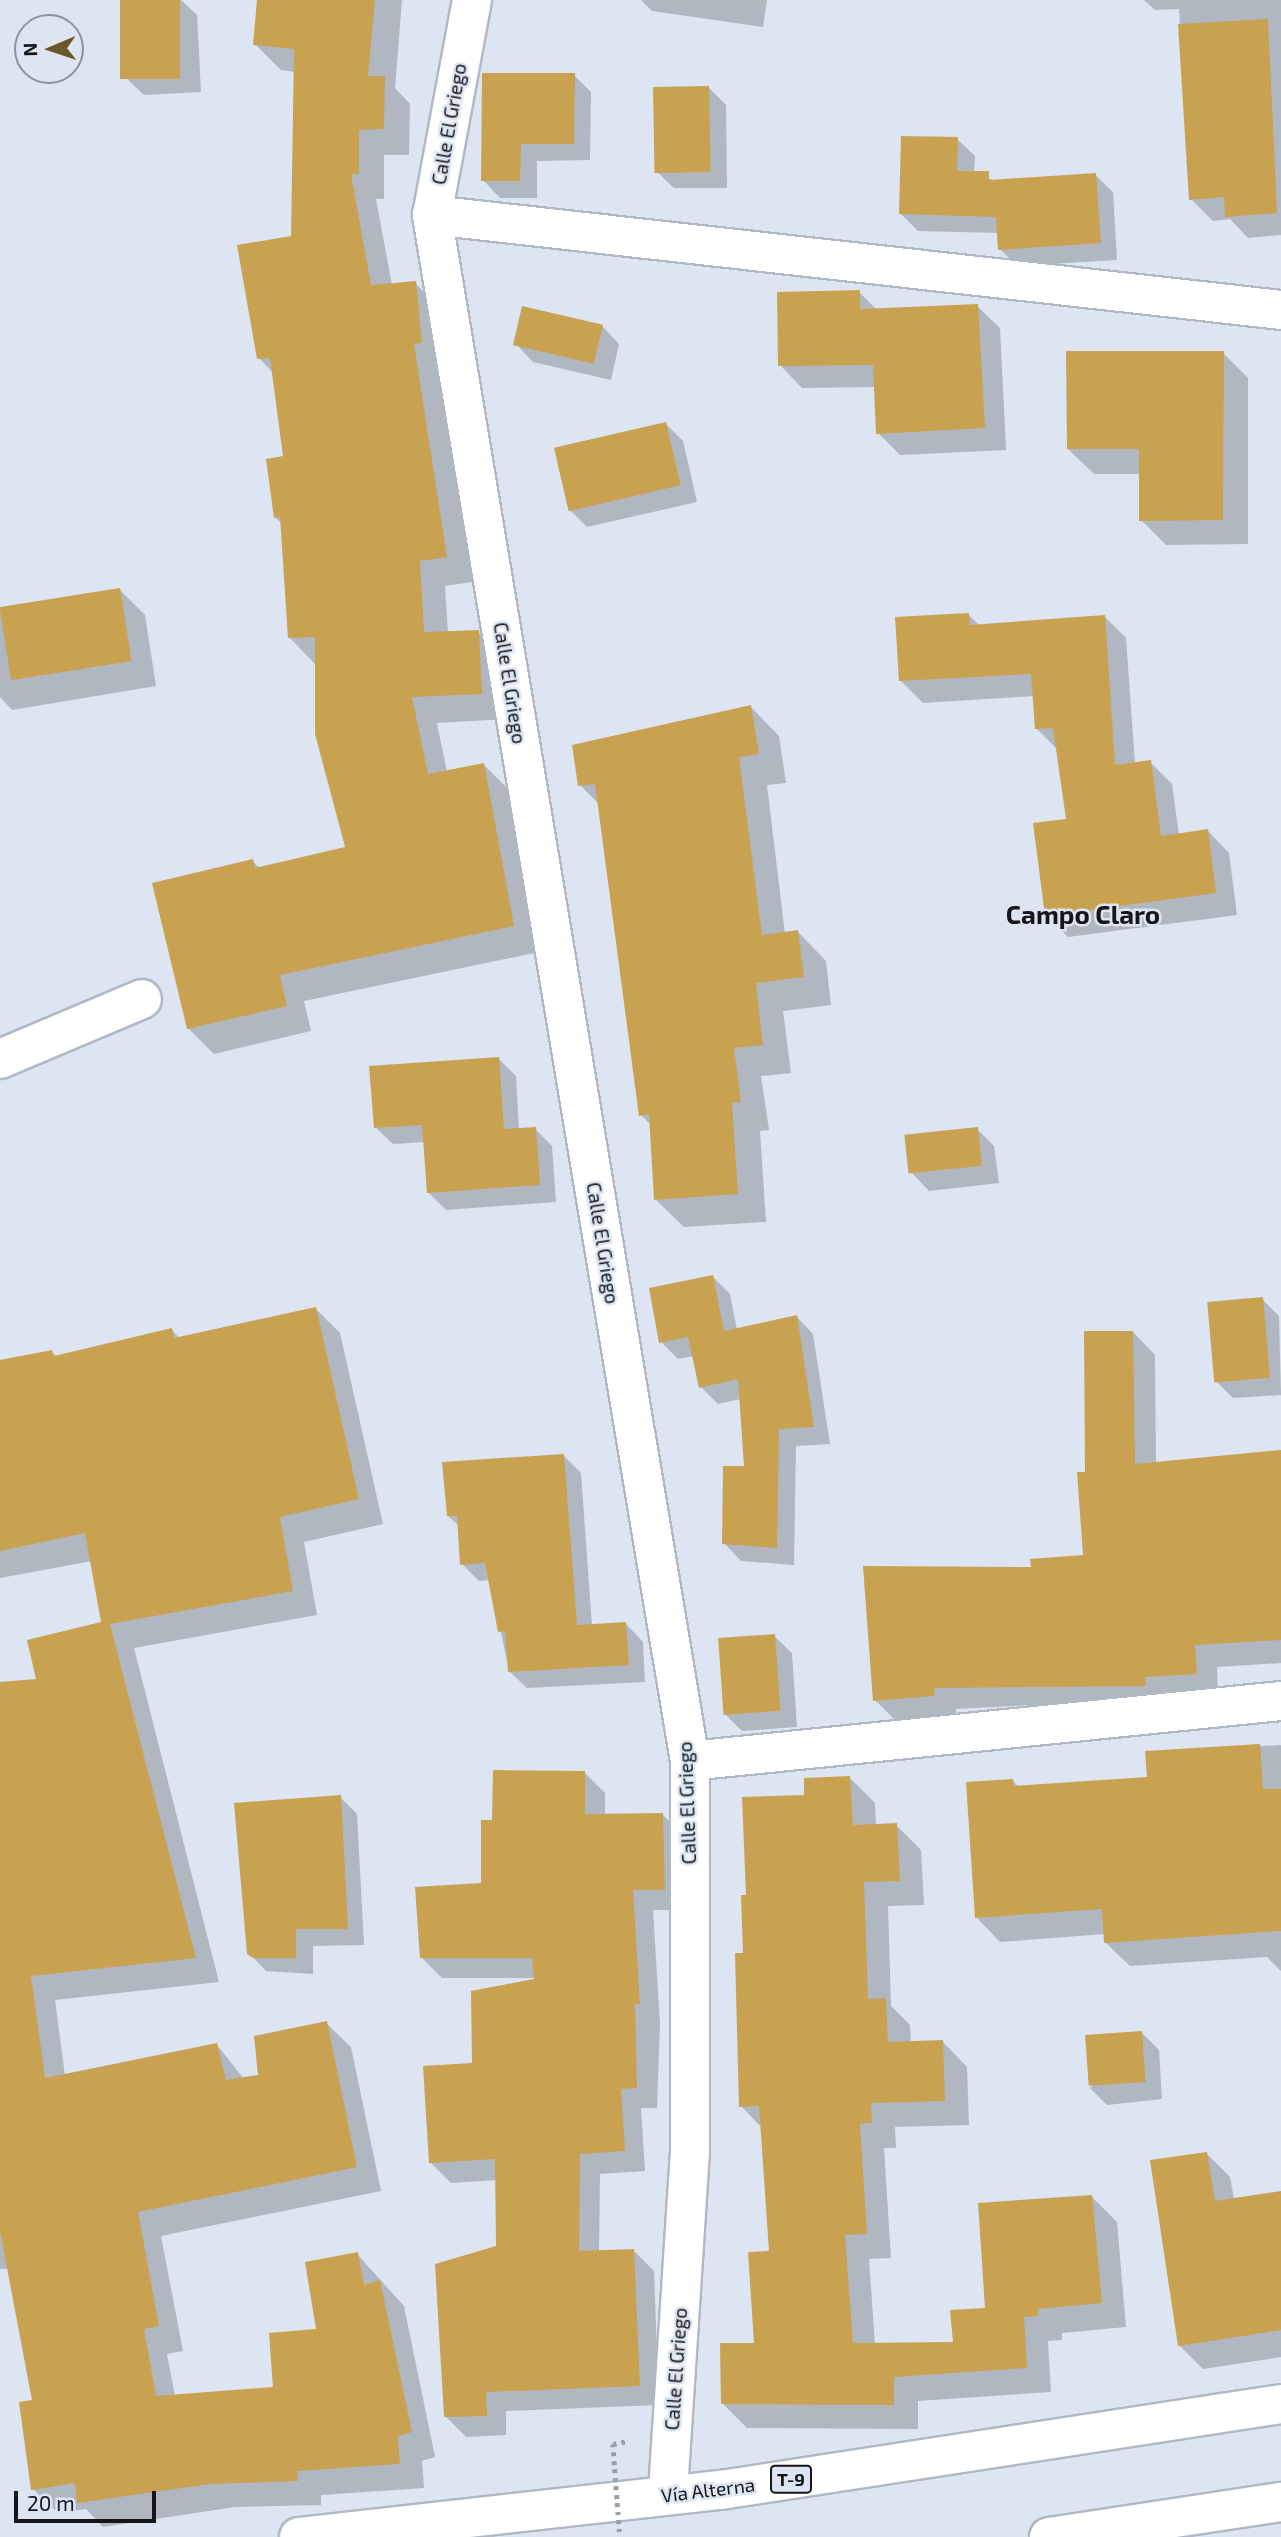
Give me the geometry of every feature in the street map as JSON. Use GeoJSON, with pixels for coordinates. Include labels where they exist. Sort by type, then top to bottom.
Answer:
{"type":"FeatureCollection","features":[{"type":"Feature","properties":{"kind":"main road","name":"Calle El Griego"},"geometry":{"type":"LineString","coordinates":[[472,0],[432,215],[690,1761],[690,2151],[668,2495]]}},
{"type":"Feature","properties":{"kind":"main road"},"geometry":{"type":"LineString","coordinates":[[432,215],[1281,310]]}},
{"type":"Feature","properties":{"kind":"main road"},"geometry":{"type":"LineString","coordinates":[[0,1059],[142,999]]}},
{"type":"Feature","properties":{"kind":"main road"},"geometry":{"type":"LineString","coordinates":[[690,1761],[1281,1701]]}},
{"type":"Feature","properties":{"kind":"main road","name":"Vía Alterna"},"geometry":{"type":"LineString","coordinates":[[299,2537],[668,2495],[1281,2403]]}},
{"type":"Feature","properties":{"kind":"main road"},"geometry":{"type":"LineString","coordinates":[[1049,2537],[1281,2502]]}},
{"type":"Feature","properties":{"kind":"path"},"geometry":{"type":"LineString","coordinates":[[613,2444],[620,2537]]}},
{"type":"Feature","properties":{"kind":"building"},"geometry":{"type":"Polygon","coordinates":[[[120,0],[180,0],[180,79],[120,79],[120,0]]]}},
{"type":"Feature","properties":{"kind":"building"},"geometry":{"type":"Polygon","coordinates":[[[257,0],[375,0],[368,76],[385,76],[384,129],[359,130],[359,174],[351,174],[371,285],[416,281],[422,343],[414,344],[447,557],[420,561],[424,632],[479,630],[482,694],[412,697],[428,774],[484,763],[514,926],[280,975],[287,1006],[187,1029],[152,883],[253,859],[255,868],[345,847],[315,734],[315,637],[288,638],[280,517],[274,518],[266,459],[283,456],[270,358],[257,359],[237,245],[291,236],[294,49],[253,45],[257,0]]]}},
{"type":"Feature","properties":{"kind":"building"},"geometry":{"type":"Polygon","coordinates":[[[1268,19],[1277,213],[1225,217],[1224,197],[1189,200],[1178,24],[1268,19]]]}},
{"type":"Feature","properties":{"kind":"building"},"geometry":{"type":"Polygon","coordinates":[[[482,73],[575,73],[574,144],[521,144],[520,181],[481,181],[482,73]]]}},
{"type":"Feature","properties":{"kind":"building"},"geometry":{"type":"Polygon","coordinates":[[[709,86],[711,172],[655,173],[653,87],[709,86]]]}},
{"type":"Feature","properties":{"kind":"building"},"geometry":{"type":"Polygon","coordinates":[[[901,136],[958,137],[957,171],[989,171],[989,180],[1096,173],[1101,243],[998,250],[996,217],[899,214],[901,136]]]}},
{"type":"Feature","properties":{"kind":"building"},"geometry":{"type":"Polygon","coordinates":[[[860,290],[860,309],[978,304],[985,428],[876,434],[873,365],[778,366],[777,292],[860,290]]]}},
{"type":"Feature","properties":{"kind":"building"},"geometry":{"type":"Polygon","coordinates":[[[522,306],[603,325],[594,364],[513,345],[522,306]]]}},
{"type":"Feature","properties":{"kind":"building"},"geometry":{"type":"Polygon","coordinates":[[[1066,351],[1224,351],[1223,520],[1139,521],[1139,449],[1067,449],[1066,351]]]}},
{"type":"Feature","properties":{"kind":"building"},"geometry":{"type":"Polygon","coordinates":[[[666,422],[681,485],[569,511],[554,448],[666,422]]]}},
{"type":"Feature","properties":{"kind":"building"},"geometry":{"type":"Polygon","coordinates":[[[120,588],[132,661],[11,680],[0,607],[120,588]]]}},
{"type":"Feature","properties":{"kind":"building"},"geometry":{"type":"Polygon","coordinates":[[[969,613],[970,625],[1105,615],[1115,765],[1151,760],[1161,836],[1208,829],[1216,893],[1045,916],[1033,823],[1066,819],[1053,728],[1035,729],[1031,674],[899,681],[895,617],[969,613]]]}},
{"type":"Feature","properties":{"kind":"building"},"geometry":{"type":"Polygon","coordinates":[[[751,705],[759,754],[739,757],[762,935],[798,930],[804,977],[756,983],[763,1045],[734,1048],[741,1102],[732,1103],[738,1194],[654,1200],[649,1114],[639,1116],[595,784],[578,786],[572,745],[751,705]]]}},
{"type":"Feature","properties":{"kind":"building"},"geometry":{"type":"Polygon","coordinates":[[[499,1057],[504,1129],[536,1127],[540,1185],[427,1193],[422,1125],[374,1128],[369,1066],[499,1057]]]}},
{"type":"Feature","properties":{"kind":"building"},"geometry":{"type":"Polygon","coordinates":[[[978,1127],[982,1166],[908,1174],[904,1135],[978,1127]]]}},
{"type":"Feature","properties":{"kind":"building"},"geometry":{"type":"Polygon","coordinates":[[[713,1275],[724,1331],[797,1315],[814,1427],[779,1429],[777,1548],[722,1544],[723,1466],[744,1466],[738,1379],[699,1388],[688,1337],[659,1343],[649,1288],[713,1275]]]}},
{"type":"Feature","properties":{"kind":"building"},"geometry":{"type":"Polygon","coordinates":[[[1263,1297],[1270,1378],[1214,1383],[1207,1302],[1263,1297]]]}},
{"type":"Feature","properties":{"kind":"building"},"geometry":{"type":"Polygon","coordinates":[[[316,1307],[359,1499],[280,1517],[293,1591],[110,1624],[196,1958],[31,1976],[45,2078],[217,2043],[226,2080],[258,2075],[254,2036],[327,2021],[357,2167],[138,2212],[159,2326],[144,2329],[156,2396],[273,2387],[269,2333],[316,2329],[305,2262],[358,2252],[364,2285],[380,2280],[412,2432],[398,2436],[400,2464],[297,2471],[298,2481],[210,2484],[77,2503],[75,2483],[31,2490],[19,2402],[32,2400],[0,2231],[0,1682],[36,1679],[27,1640],[101,1622],[85,1533],[0,1551],[0,1360],[52,1350],[54,1356],[172,1328],[174,1338],[316,1307]]]}},
{"type":"Feature","properties":{"kind":"building"},"geometry":{"type":"Polygon","coordinates":[[[1084,1331],[1133,1331],[1135,1464],[1281,1450],[1281,1640],[1195,1645],[1197,1674],[1145,1677],[1146,1686],[934,1688],[935,1696],[873,1701],[863,1566],[1031,1567],[1030,1559],[1083,1555],[1077,1472],[1085,1472],[1084,1331]]]}},
{"type":"Feature","properties":{"kind":"building"},"geometry":{"type":"Polygon","coordinates":[[[564,1454],[577,1625],[626,1622],[629,1665],[508,1672],[505,1631],[498,1632],[485,1563],[460,1565],[457,1516],[447,1516],[442,1462],[564,1454]]]}},
{"type":"Feature","properties":{"kind":"building"},"geometry":{"type":"Polygon","coordinates":[[[775,1634],[780,1711],[724,1715],[718,1638],[775,1634]]]}},
{"type":"Feature","properties":{"kind":"building"},"geometry":{"type":"Polygon","coordinates":[[[1260,1744],[1263,1789],[1281,1789],[1281,1931],[1104,1943],[1102,1909],[975,1918],[966,1782],[1013,1779],[1014,1786],[1147,1777],[1145,1751],[1260,1744]]]}},
{"type":"Feature","properties":{"kind":"building"},"geometry":{"type":"Polygon","coordinates":[[[493,1770],[585,1771],[585,1814],[663,1813],[665,1890],[633,1890],[640,2004],[635,2004],[637,2088],[621,2089],[625,2151],[580,2154],[579,2251],[634,2249],[640,2386],[486,2392],[487,2416],[444,2417],[435,2264],[496,2246],[495,2159],[429,2163],[423,2066],[472,2063],[471,1991],[534,1979],[532,1958],[420,1958],[415,1887],[481,1883],[481,1820],[492,1820],[493,1770]]]}},
{"type":"Feature","properties":{"kind":"building"},"geometry":{"type":"Polygon","coordinates":[[[850,1776],[853,1825],[897,1823],[900,1881],[864,1882],[868,1999],[886,1998],[888,2042],[943,2040],[945,2101],[871,2103],[872,2123],[860,2124],[867,2234],[845,2235],[853,2343],[953,2342],[950,2310],[985,2308],[978,2203],[1092,2195],[1102,2303],[1038,2309],[1038,2316],[1024,2317],[1027,2368],[894,2377],[894,2405],[721,2404],[720,2343],[754,2343],[748,2252],[769,2251],[759,2106],[739,2107],[735,1953],[743,1953],[741,1895],[746,1895],[742,1797],[804,1795],[804,1778],[850,1776]]]}},
{"type":"Feature","properties":{"kind":"building"},"geometry":{"type":"Polygon","coordinates":[[[341,1795],[348,1929],[296,1929],[296,1958],[253,1958],[247,1954],[234,1803],[341,1795]]]}},
{"type":"Feature","properties":{"kind":"building"},"geometry":{"type":"Polygon","coordinates":[[[1142,2031],[1146,2082],[1089,2086],[1085,2035],[1142,2031]]]}},
{"type":"Feature","properties":{"kind":"building"},"geometry":{"type":"Polygon","coordinates":[[[1207,2152],[1215,2201],[1281,2191],[1281,2330],[1178,2346],[1150,2160],[1207,2152]]]}},
{"type":"Feature","properties":{"kind":"district","name":"Campo Claro"},"geometry":{"type":"Point","coordinates":[1083,914]}}]}
